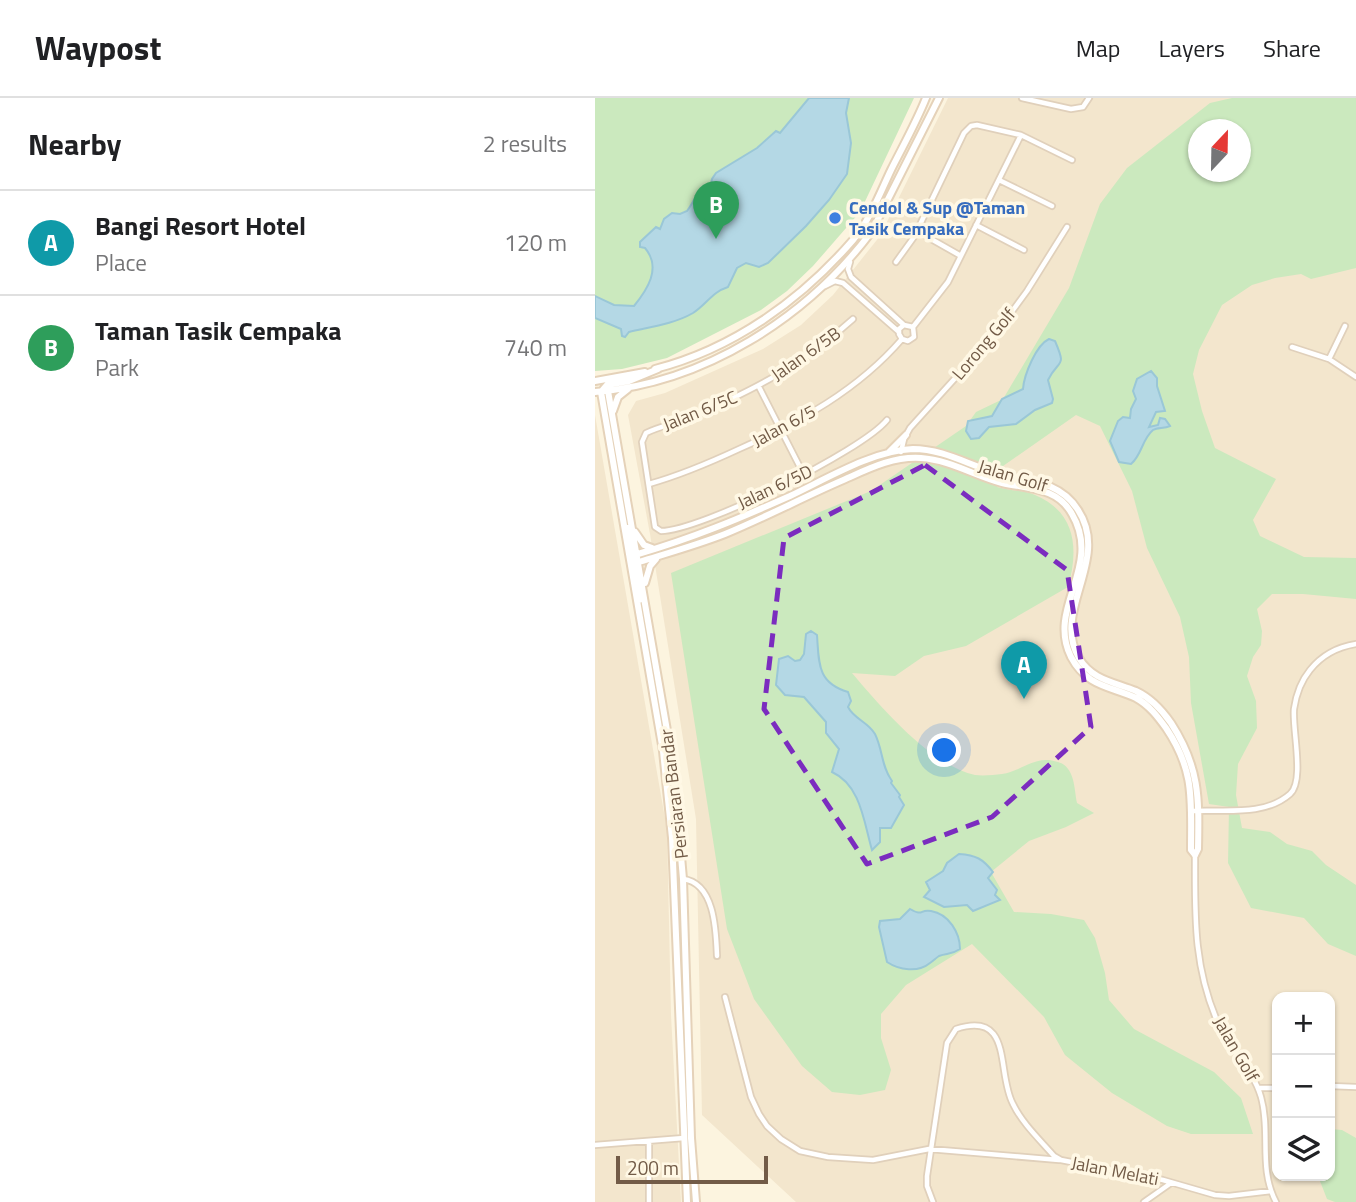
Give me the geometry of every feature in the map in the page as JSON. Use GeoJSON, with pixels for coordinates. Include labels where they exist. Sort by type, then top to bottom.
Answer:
{"type":"FeatureCollection","features":[{"type":"Feature","properties":{"kind":"main road"},"geometry":{"type":"LineString","coordinates":[[599,388],[629,381],[683,361],[757,324],[797,295],[853,239],[869,216],[926,98]]}},
{"type":"Feature","properties":{"kind":"main road"},"geometry":{"type":"LineString","coordinates":[[599,388],[630,388],[676,376],[774,326],[804,303],[860,246],[881,215],[939,99]]}},
{"type":"Feature","properties":{"kind":"main road","name":"Persiaran Bandar"},"geometry":{"type":"LineString","coordinates":[[599,388],[613,414],[673,765],[683,879],[691,1139],[696,1202]]}},
{"type":"Feature","properties":{"kind":"main road","name":"Persiaran Bandar"},"geometry":{"type":"LineString","coordinates":[[599,388],[663,751],[672,838],[687,1202]]}},
{"type":"Feature","properties":{"kind":"main road"},"geometry":{"type":"LineString","coordinates":[[613,414],[618,397],[630,388]]}},
{"type":"Feature","properties":{"kind":"main road"},"geometry":{"type":"LineString","coordinates":[[595,400],[606,419]]}},
{"type":"Feature","properties":{"kind":"main road"},"geometry":{"type":"LineString","coordinates":[[906,434],[915,449]]}},
{"type":"Feature","properties":{"kind":"main road"},"geometry":{"type":"LineString","coordinates":[[888,453],[906,434]]}},
{"type":"Feature","properties":{"kind":"main road","name":"Jalan Golf"},"geometry":{"type":"LineString","coordinates":[[724,530],[888,453],[901,450],[915,449],[944,454],[1002,475],[1042,482],[1058,491],[1072,503],[1085,523],[1089,537],[1087,564],[1072,618],[1072,638],[1077,654],[1095,675],[1141,694],[1154,703],[1182,740],[1189,765],[1195,811],[1198,849],[1195,855]]}},
{"type":"Feature","properties":{"kind":"main road","name":"Jalan Golf"},"geometry":{"type":"LineString","coordinates":[[637,558],[724,530],[873,467],[901,458],[932,459],[996,481],[1039,488],[1066,505],[1078,526],[1083,551],[1065,618],[1065,632],[1071,657],[1081,671],[1094,682],[1135,698],[1150,708],[1189,765]]}},
{"type":"Feature","properties":{"kind":"main road"},"geometry":{"type":"LineString","coordinates":[[619,502],[637,558],[638,612]]}},
{"type":"Feature","properties":{"kind":"main road"},"geometry":{"type":"LineString","coordinates":[[633,527],[644,545],[659,552],[650,566],[643,590]]}},
{"type":"Feature","properties":{"kind":"street"},"geometry":{"type":"LineString","coordinates":[[1022,98],[1072,109],[1083,107],[1089,98]]}},
{"type":"Feature","properties":{"kind":"street"},"geometry":{"type":"LineString","coordinates":[[896,262],[917,231],[967,129],[977,125],[1021,135],[1072,160]]}},
{"type":"Feature","properties":{"kind":"street"},"geometry":{"type":"LineString","coordinates":[[804,303],[830,283],[839,281],[899,332],[902,339],[908,341],[914,337],[913,327],[948,282],[1021,135]]}},
{"type":"Feature","properties":{"kind":"street"},"geometry":{"type":"LineString","coordinates":[[999,180],[1052,206]]}},
{"type":"Feature","properties":{"kind":"street"},"geometry":{"type":"LineString","coordinates":[[975,225],[1024,250]]}},
{"type":"Feature","properties":{"kind":"street","name":"Lorong Golf"},"geometry":{"type":"LineString","coordinates":[[901,458],[906,434],[997,332],[1067,227]]}},
{"type":"Feature","properties":{"kind":"street"},"geometry":{"type":"LineString","coordinates":[[917,231],[961,256]]}},
{"type":"Feature","properties":{"kind":"street"},"geometry":{"type":"LineString","coordinates":[[860,246],[848,264],[848,273],[904,325],[913,327]]}},
{"type":"Feature","properties":{"kind":"street","name":"Jalan 6/5B"},"geometry":{"type":"LineString","coordinates":[[759,387],[818,349],[853,319]]}},
{"type":"Feature","properties":{"kind":"street"},"geometry":{"type":"LineString","coordinates":[[899,332],[904,325]]}},
{"type":"Feature","properties":{"kind":"street"},"geometry":{"type":"LineString","coordinates":[[1329,359],[1345,326]]}},
{"type":"Feature","properties":{"kind":"street","name":"Jalan 6/5"},"geometry":{"type":"LineString","coordinates":[[649,484],[689,472],[782,430],[843,394],[885,358],[902,339]]}},
{"type":"Feature","properties":{"kind":"street"},"geometry":{"type":"LineString","coordinates":[[1292,347],[1329,359],[1356,377]]}},
{"type":"Feature","properties":{"kind":"street"},"geometry":{"type":"LineString","coordinates":[[759,387],[804,475]]}},
{"type":"Feature","properties":{"kind":"street","name":"Jalan 6/5C"},"geometry":{"type":"LineString","coordinates":[[649,484],[643,437],[651,431],[759,387]]}},
{"type":"Feature","properties":{"kind":"street","name":"Jalan 6/5D"},"geometry":{"type":"LineString","coordinates":[[649,484],[655,527],[660,531],[669,531],[703,520],[804,475],[861,443],[887,420]]}},
{"type":"Feature","properties":{"kind":"street"},"geometry":{"type":"LineString","coordinates":[[1195,811],[1258,808],[1293,792],[1297,778],[1294,711],[1299,687],[1314,664],[1326,654],[1343,646],[1356,644]]}},
{"type":"Feature","properties":{"kind":"street","name":"Jalan Golf"},"geometry":{"type":"LineString","coordinates":[[1195,855],[1195,938],[1204,982],[1219,1025],[1258,1088],[1264,1112],[1265,1168],[1276,1202]]}},
{"type":"Feature","properties":{"kind":"street"},"geometry":{"type":"LineString","coordinates":[[683,879],[695,882],[705,892],[716,937],[717,956]]}},
{"type":"Feature","properties":{"kind":"street"},"geometry":{"type":"LineString","coordinates":[[725,997],[751,1097],[767,1126],[800,1151],[828,1157],[873,1160],[929,1149],[1061,1160]]}},
{"type":"Feature","properties":{"kind":"street","name":"Jalan Melati"},"geometry":{"type":"LineString","coordinates":[[929,1149],[947,1043],[956,1029],[982,1026],[995,1034],[1001,1049],[1005,1081],[1013,1105],[1044,1145],[1061,1160],[1172,1183],[1215,1195],[1271,1191]]}},
{"type":"Feature","properties":{"kind":"street"},"geometry":{"type":"LineString","coordinates":[[1335,1086],[1356,1087]]}},
{"type":"Feature","properties":{"kind":"street"},"geometry":{"type":"LineString","coordinates":[[1258,1088],[1272,1088]]}},
{"type":"Feature","properties":{"kind":"street"},"geometry":{"type":"LineString","coordinates":[[595,1145],[684,1138]]}},
{"type":"Feature","properties":{"kind":"street"},"geometry":{"type":"LineString","coordinates":[[649,1141],[649,1202]]}},
{"type":"Feature","properties":{"kind":"street"},"geometry":{"type":"LineString","coordinates":[[929,1149],[927,1186],[933,1202]]}},
{"type":"Feature","properties":{"kind":"street"},"geometry":{"type":"LineString","coordinates":[[1144,1202],[1172,1183]]}},
{"type":"Feature","properties":{"kind":"highlighted area"},"geometry":{"type":"Polygon","coordinates":[[[925,465],[1067,570],[1091,727],[992,817],[867,864],[764,709],[784,538],[925,465]]]}},
{"type":"Feature","properties":{"kind":"shaded area"},"geometry":{"type":"Polygon","coordinates":[[[948,98],[1356,98],[1356,1202],[796,1202],[702,1115],[696,819],[628,415],[636,401],[665,393],[763,349],[801,325],[833,295],[880,236],[948,98]]]}},
{"type":"Feature","properties":{"kind":"shaded area"},"geometry":{"type":"Polygon","coordinates":[[[595,415],[667,830],[671,1015],[681,1202],[595,1202],[595,415]]]}},
{"type":"Feature","properties":{"kind":"green space"},"geometry":{"type":"Polygon","coordinates":[[[595,98],[914,98],[860,212],[813,266],[787,291],[761,310],[667,358],[622,369],[595,371],[595,98]]]}},
{"type":"Feature","properties":{"kind":"green space"},"geometry":{"type":"Polygon","coordinates":[[[1232,98],[1356,98],[1356,268],[1311,279],[1301,274],[1252,285],[1222,305],[1199,350],[1193,374],[1215,448],[1276,479],[1253,520],[1260,536],[1304,557],[1356,558],[1356,599],[1272,594],[1257,609],[1262,631],[1261,645],[1253,657],[1247,676],[1256,701],[1257,728],[1238,764],[1236,795],[1242,828],[1270,832],[1287,844],[1312,851],[1326,865],[1356,885],[1356,956],[1328,944],[1304,918],[1251,908],[1228,863],[1229,807],[1209,804],[1191,703],[1189,657],[1180,617],[1147,548],[1132,491],[1100,426],[1076,415],[1003,466],[997,487],[1035,495],[1059,511],[1071,533],[1073,546],[1068,587],[966,646],[924,656],[895,676],[852,673],[907,733],[941,760],[958,769],[975,775],[999,774],[1042,760],[1058,762],[1068,768],[1073,779],[1077,803],[1094,813],[1029,841],[991,872],[1014,912],[1051,914],[1084,920],[1095,938],[1109,1000],[1134,1029],[1214,1072],[1241,1098],[1253,1134],[1191,1134],[1167,1126],[1112,1093],[1065,1055],[1044,1017],[972,944],[906,985],[881,1014],[881,1038],[891,1070],[885,1090],[860,1095],[832,1092],[802,1066],[754,999],[727,929],[671,573],[871,491],[966,426],[976,412],[1003,399],[1069,288],[1100,204],[1127,168],[1188,120],[1188,182],[1251,182],[1251,119],[1190,119],[1210,103],[1232,98]]]}},
{"type":"Feature","properties":{"kind":"green space"},"geometry":{"type":"Polygon","coordinates":[[[1335,1129],[1342,1130],[1356,1138],[1356,1202],[1335,1202],[1327,1199],[1320,1181],[1335,1181],[1335,1129]]]}},
{"type":"Feature","properties":{"kind":"water"},"geometry":{"type":"Polygon","coordinates":[[[809,98],[849,98],[846,113],[851,143],[847,174],[806,226],[768,263],[759,267],[746,263],[737,268],[728,287],[686,317],[629,332],[625,337],[622,336],[621,329],[595,318],[595,296],[614,305],[634,306],[644,293],[651,278],[652,263],[645,248],[640,247],[640,242],[656,227],[660,229],[664,219],[672,213],[687,211],[699,194],[710,188],[716,173],[757,148],[776,131],[780,133],[809,98]]]}},
{"type":"Feature","properties":{"kind":"water"},"geometry":{"type":"Polygon","coordinates":[[[1049,339],[1055,341],[1061,356],[1060,363],[1048,380],[1052,403],[1035,410],[1016,424],[989,427],[979,438],[971,439],[966,431],[968,421],[992,416],[1002,399],[1023,389],[1031,361],[1049,339]]]}},
{"type":"Feature","properties":{"kind":"water"},"geometry":{"type":"Polygon","coordinates":[[[1151,371],[1157,378],[1165,411],[1156,412],[1149,427],[1158,425],[1160,418],[1165,419],[1170,426],[1153,430],[1131,464],[1119,462],[1110,441],[1118,421],[1123,417],[1130,418],[1136,399],[1133,391],[1137,379],[1151,371]]]}},
{"type":"Feature","properties":{"kind":"water"},"geometry":{"type":"Polygon","coordinates":[[[811,631],[817,635],[820,663],[825,677],[830,683],[848,692],[851,701],[848,707],[875,734],[891,783],[904,805],[891,828],[880,828],[880,842],[872,850],[855,795],[842,778],[832,772],[839,749],[826,733],[826,722],[804,697],[785,695],[776,685],[779,659],[788,656],[795,661],[800,660],[804,654],[806,634],[811,631]]]}},
{"type":"Feature","properties":{"kind":"water"},"geometry":{"type":"Polygon","coordinates":[[[959,854],[979,858],[993,872],[988,878],[997,890],[995,895],[1000,900],[973,911],[967,905],[944,907],[924,897],[930,890],[926,882],[943,871],[947,863],[959,854]]]}},
{"type":"Feature","properties":{"kind":"water"},"geometry":{"type":"Polygon","coordinates":[[[910,909],[920,913],[931,911],[948,920],[956,931],[960,949],[939,956],[920,968],[897,967],[887,962],[880,921],[900,919],[910,909]]]}},
{"type":"Feature","properties":{"kind":"place","name":"Cendol & Sup @Taman Tasik Cempaka"},"geometry":{"type":"Point","coordinates":[835,218]}},
{"type":"Feature","properties":{"kind":"place","name":"Taman Tasik Cempaka"},"geometry":{"type":"Point","coordinates":[716,239]}},
{"type":"Feature","properties":{"kind":"place","name":"Bangi Resort Hotel"},"geometry":{"type":"Point","coordinates":[1024,699]}}]}
